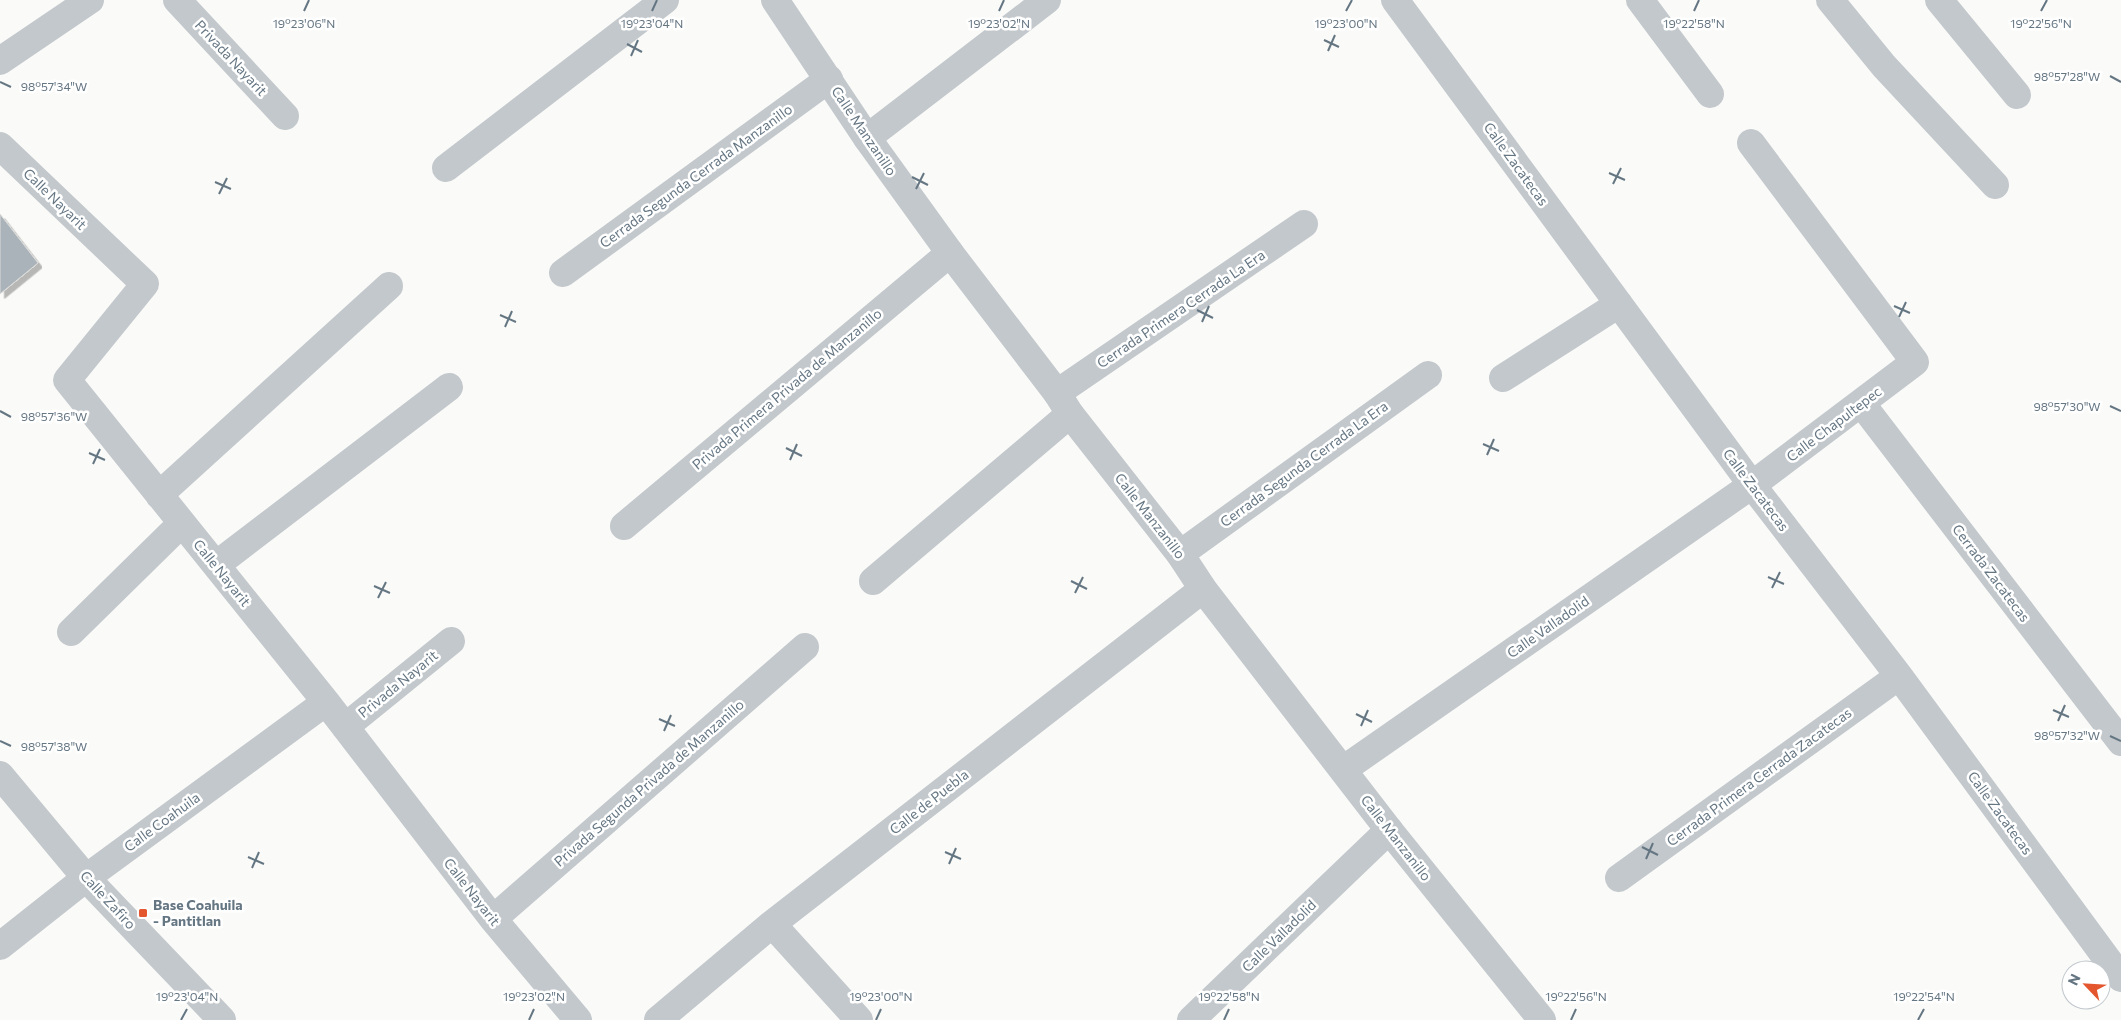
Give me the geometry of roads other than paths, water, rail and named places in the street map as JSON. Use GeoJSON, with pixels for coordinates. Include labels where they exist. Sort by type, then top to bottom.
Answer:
{"type":"FeatureCollection","features":[{"type":"Feature","properties":{"kind":"street"},"geometry":{"type":"LineString","coordinates":[[0,61],[90,0]]}},
{"type":"Feature","properties":{"kind":"street","name":"Privada Nayarit"},"geometry":{"type":"LineString","coordinates":[[177,0],[285,116]]}},
{"type":"Feature","properties":{"kind":"street"},"geometry":{"type":"LineString","coordinates":[[446,168],[665,0]]}},
{"type":"Feature","properties":{"kind":"street","name":"Calle Manzanillo"},"geometry":{"type":"LineString","coordinates":[[775,0],[868,138],[950,253],[1180,554],[1203,589],[1344,769],[1389,830],[1542,1020]]}},
{"type":"Feature","properties":{"kind":"street"},"geometry":{"type":"LineString","coordinates":[[868,138],[1047,0]]}},
{"type":"Feature","properties":{"kind":"street","name":"Calle Zacatecas"},"geometry":{"type":"LineString","coordinates":[[1395,0],[1752,485],[1899,676],[2121,978]]}},
{"type":"Feature","properties":{"kind":"street"},"geometry":{"type":"LineString","coordinates":[[1640,0],[1710,94]]}},
{"type":"Feature","properties":{"kind":"street"},"geometry":{"type":"LineString","coordinates":[[1830,0],[1884,66],[1995,185]]}},
{"type":"Feature","properties":{"kind":"street"},"geometry":{"type":"LineString","coordinates":[[1939,0],[2017,94]]}},
{"type":"Feature","properties":{"kind":"street","name":"Cerrada Segunda Cerrada Manzanillo"},"geometry":{"type":"LineString","coordinates":[[563,273],[829,79]]}},
{"type":"Feature","properties":{"kind":"street","name":"Calle Chapultepec"},"geometry":{"type":"LineString","coordinates":[[1751,143],[1915,362],[1752,485]]}},
{"type":"Feature","properties":{"kind":"street","name":"Calle Nayarit"},"geometry":{"type":"LineString","coordinates":[[0,146],[145,284],[67,380],[345,726],[493,919],[578,1020]]}},
{"type":"Feature","properties":{"kind":"street","name":"Cerrada Primera Cerrada La Era"},"geometry":{"type":"LineString","coordinates":[[1064,404],[1304,224]]}},
{"type":"Feature","properties":{"kind":"street","name":"Privada Primera Privada de Manzanillo"},"geometry":{"type":"LineString","coordinates":[[624,526],[950,253]]}},
{"type":"Feature","properties":{"kind":"street"},"geometry":{"type":"LineString","coordinates":[[160,495],[388,286]]}},
{"type":"Feature","properties":{"kind":"street"},"geometry":{"type":"LineString","coordinates":[[1503,378],[1619,304]]}},
{"type":"Feature","properties":{"kind":"street","name":"Cerrada Segunda Cerrada La Era"},"geometry":{"type":"LineString","coordinates":[[1180,554],[1428,375]]}},
{"type":"Feature","properties":{"kind":"street"},"geometry":{"type":"LineString","coordinates":[[216,565],[449,387]]}},
{"type":"Feature","properties":{"kind":"street","name":"Cerrada Zacatecas"},"geometry":{"type":"LineString","coordinates":[[1861,403],[2121,742]]}},
{"type":"Feature","properties":{"kind":"street"},"geometry":{"type":"LineString","coordinates":[[874,581],[1064,404]]}},
{"type":"Feature","properties":{"kind":"street","name":"Calle Valladolid"},"geometry":{"type":"LineString","coordinates":[[1344,769],[1752,485]]}},
{"type":"Feature","properties":{"kind":"street"},"geometry":{"type":"LineString","coordinates":[[71,632],[182,523]]}},
{"type":"Feature","properties":{"kind":"street","name":"Calle de Puebla"},"geometry":{"type":"LineString","coordinates":[[658,1020],[772,924],[1203,589]]}},
{"type":"Feature","properties":{"kind":"street","name":"Privada Nayarit"},"geometry":{"type":"LineString","coordinates":[[345,726],[452,641]]}},
{"type":"Feature","properties":{"kind":"street","name":"Privada Segunda Privada de Manzanillo"},"geometry":{"type":"LineString","coordinates":[[493,919],[805,647]]}},
{"type":"Feature","properties":{"kind":"street","name":"Cerrada Primera Cerrada Zacatecas"},"geometry":{"type":"LineString","coordinates":[[1619,878],[1899,676]]}},
{"type":"Feature","properties":{"kind":"street","name":"Calle Coahuila"},"geometry":{"type":"LineString","coordinates":[[0,946],[86,878],[326,702]]}},
{"type":"Feature","properties":{"kind":"street","name":"Calle Zafiro"},"geometry":{"type":"LineString","coordinates":[[0,776],[86,878],[222,1020]]}},
{"type":"Feature","properties":{"kind":"street","name":"Calle Valladolid"},"geometry":{"type":"LineString","coordinates":[[1191,1020],[1389,830]]}},
{"type":"Feature","properties":{"kind":"street"},"geometry":{"type":"LineString","coordinates":[[772,924],[859,1020]]}},
{"type":"Feature","properties":{"kind":"place","name":"Base Coahuila - Pantitlan"},"geometry":{"type":"Point","coordinates":[143,913]}}]}
